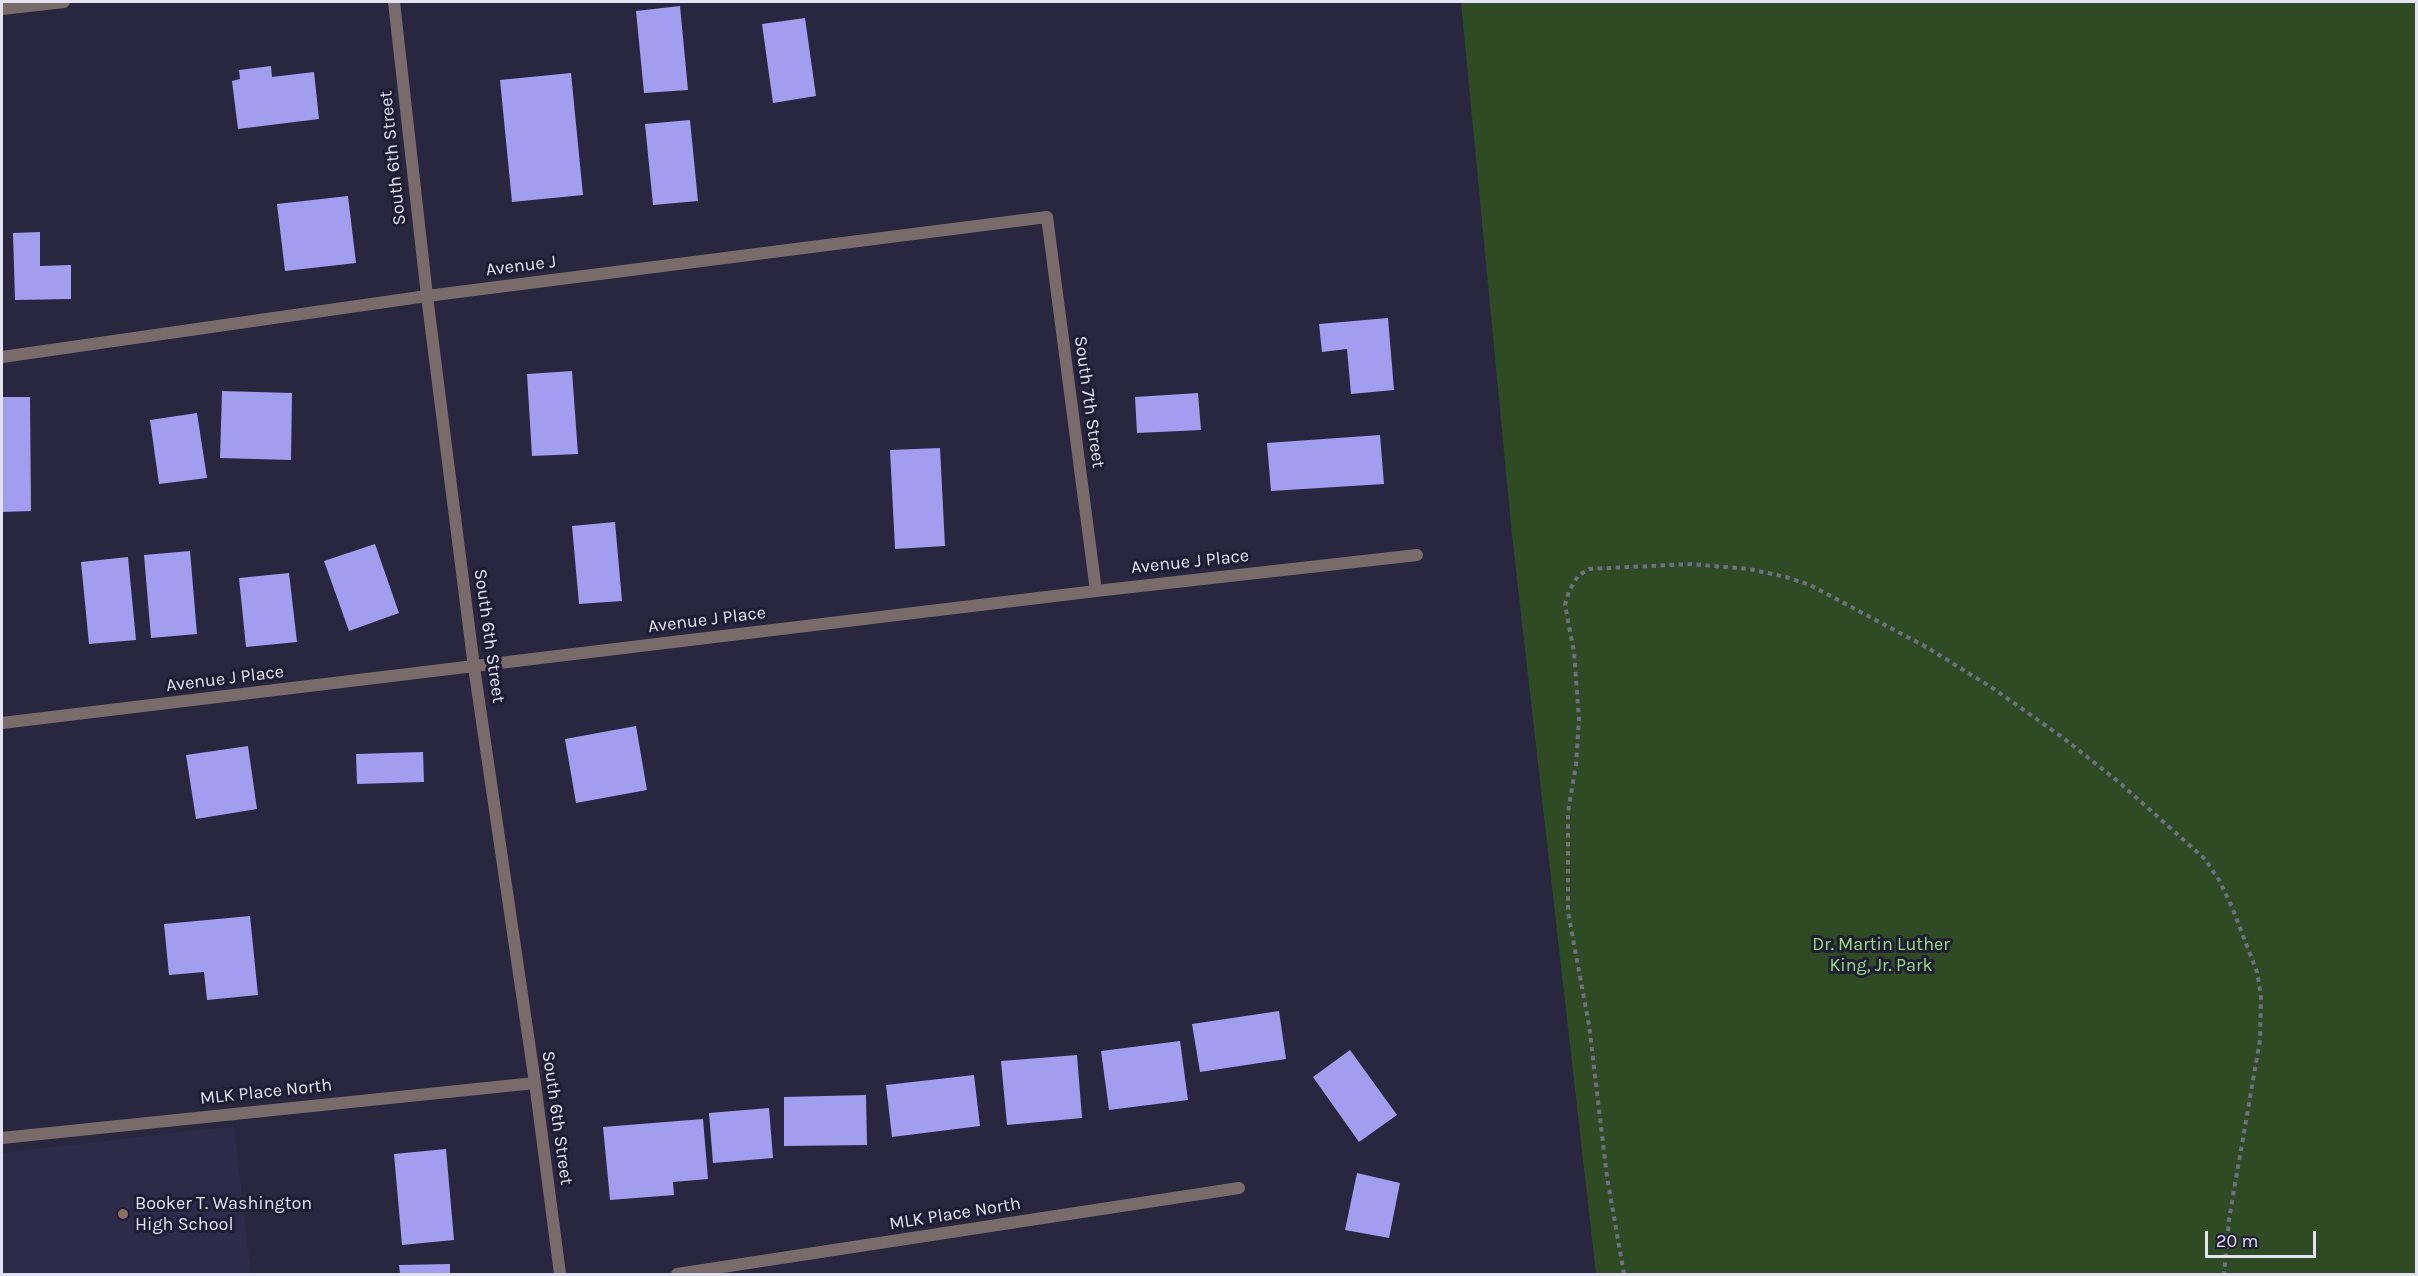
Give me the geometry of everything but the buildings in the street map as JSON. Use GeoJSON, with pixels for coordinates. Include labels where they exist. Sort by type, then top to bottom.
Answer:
{"type":"FeatureCollection","features":[{"type":"Feature","properties":{"kind":"street"},"geometry":{"type":"LineString","coordinates":[[2,9],[64,2]]}},
{"type":"Feature","properties":{"kind":"street","name":"South 6th Street"},"geometry":{"type":"LineString","coordinates":[[394,2],[427,296],[474,667],[535,1083],[560,1275]]}},
{"type":"Feature","properties":{"kind":"street","name":"Avenue J"},"geometry":{"type":"LineString","coordinates":[[2,357],[427,296],[1047,217]]}},
{"type":"Feature","properties":{"kind":"street","name":"South 7th Street"},"geometry":{"type":"LineString","coordinates":[[1047,217],[1096,591]]}},
{"type":"Feature","properties":{"kind":"street","name":"Avenue J Place"},"geometry":{"type":"LineString","coordinates":[[2,723],[1096,591],[1417,555]]}},
{"type":"Feature","properties":{"kind":"street","name":"MLK Place North"},"geometry":{"type":"LineString","coordinates":[[2,1138],[535,1083]]}},
{"type":"Feature","properties":{"kind":"street","name":"MLK Place North"},"geometry":{"type":"LineString","coordinates":[[677,1275],[1239,1188]]}},
{"type":"Feature","properties":{"kind":"path"},"geometry":{"type":"LineString","coordinates":[[1624,1275],[1607,1177],[1589,1025],[1568,912],[1568,812],[1576,765],[1579,719],[1574,652],[1565,605],[1569,591],[1578,576],[1589,569],[1691,564],[1749,569],[1810,585],[1928,648],[1994,689],[2062,737],[2120,783],[2205,859],[2219,880],[2245,939],[2257,972],[2261,995],[2260,1040],[2229,1219],[2224,1275]]}},
{"type":"Feature","properties":{"kind":"shaded area","name":"Booker T. Washington High School"},"geometry":{"type":"Polygon","coordinates":[[[234,1126],[251,1274],[2,1274],[2,1153],[234,1126]]]}},
{"type":"Feature","properties":{"kind":"green space","name":"Dr. Martin Luther King, Jr. Park"},"geometry":{"type":"Polygon","coordinates":[[[1461,2],[2416,2],[2416,1274],[1596,1274],[1512,535],[1461,2]]]}},
{"type":"Feature","properties":{"kind":"place","name":"Booker T. Washington High School"},"geometry":{"type":"Point","coordinates":[123,1214]}}]}
